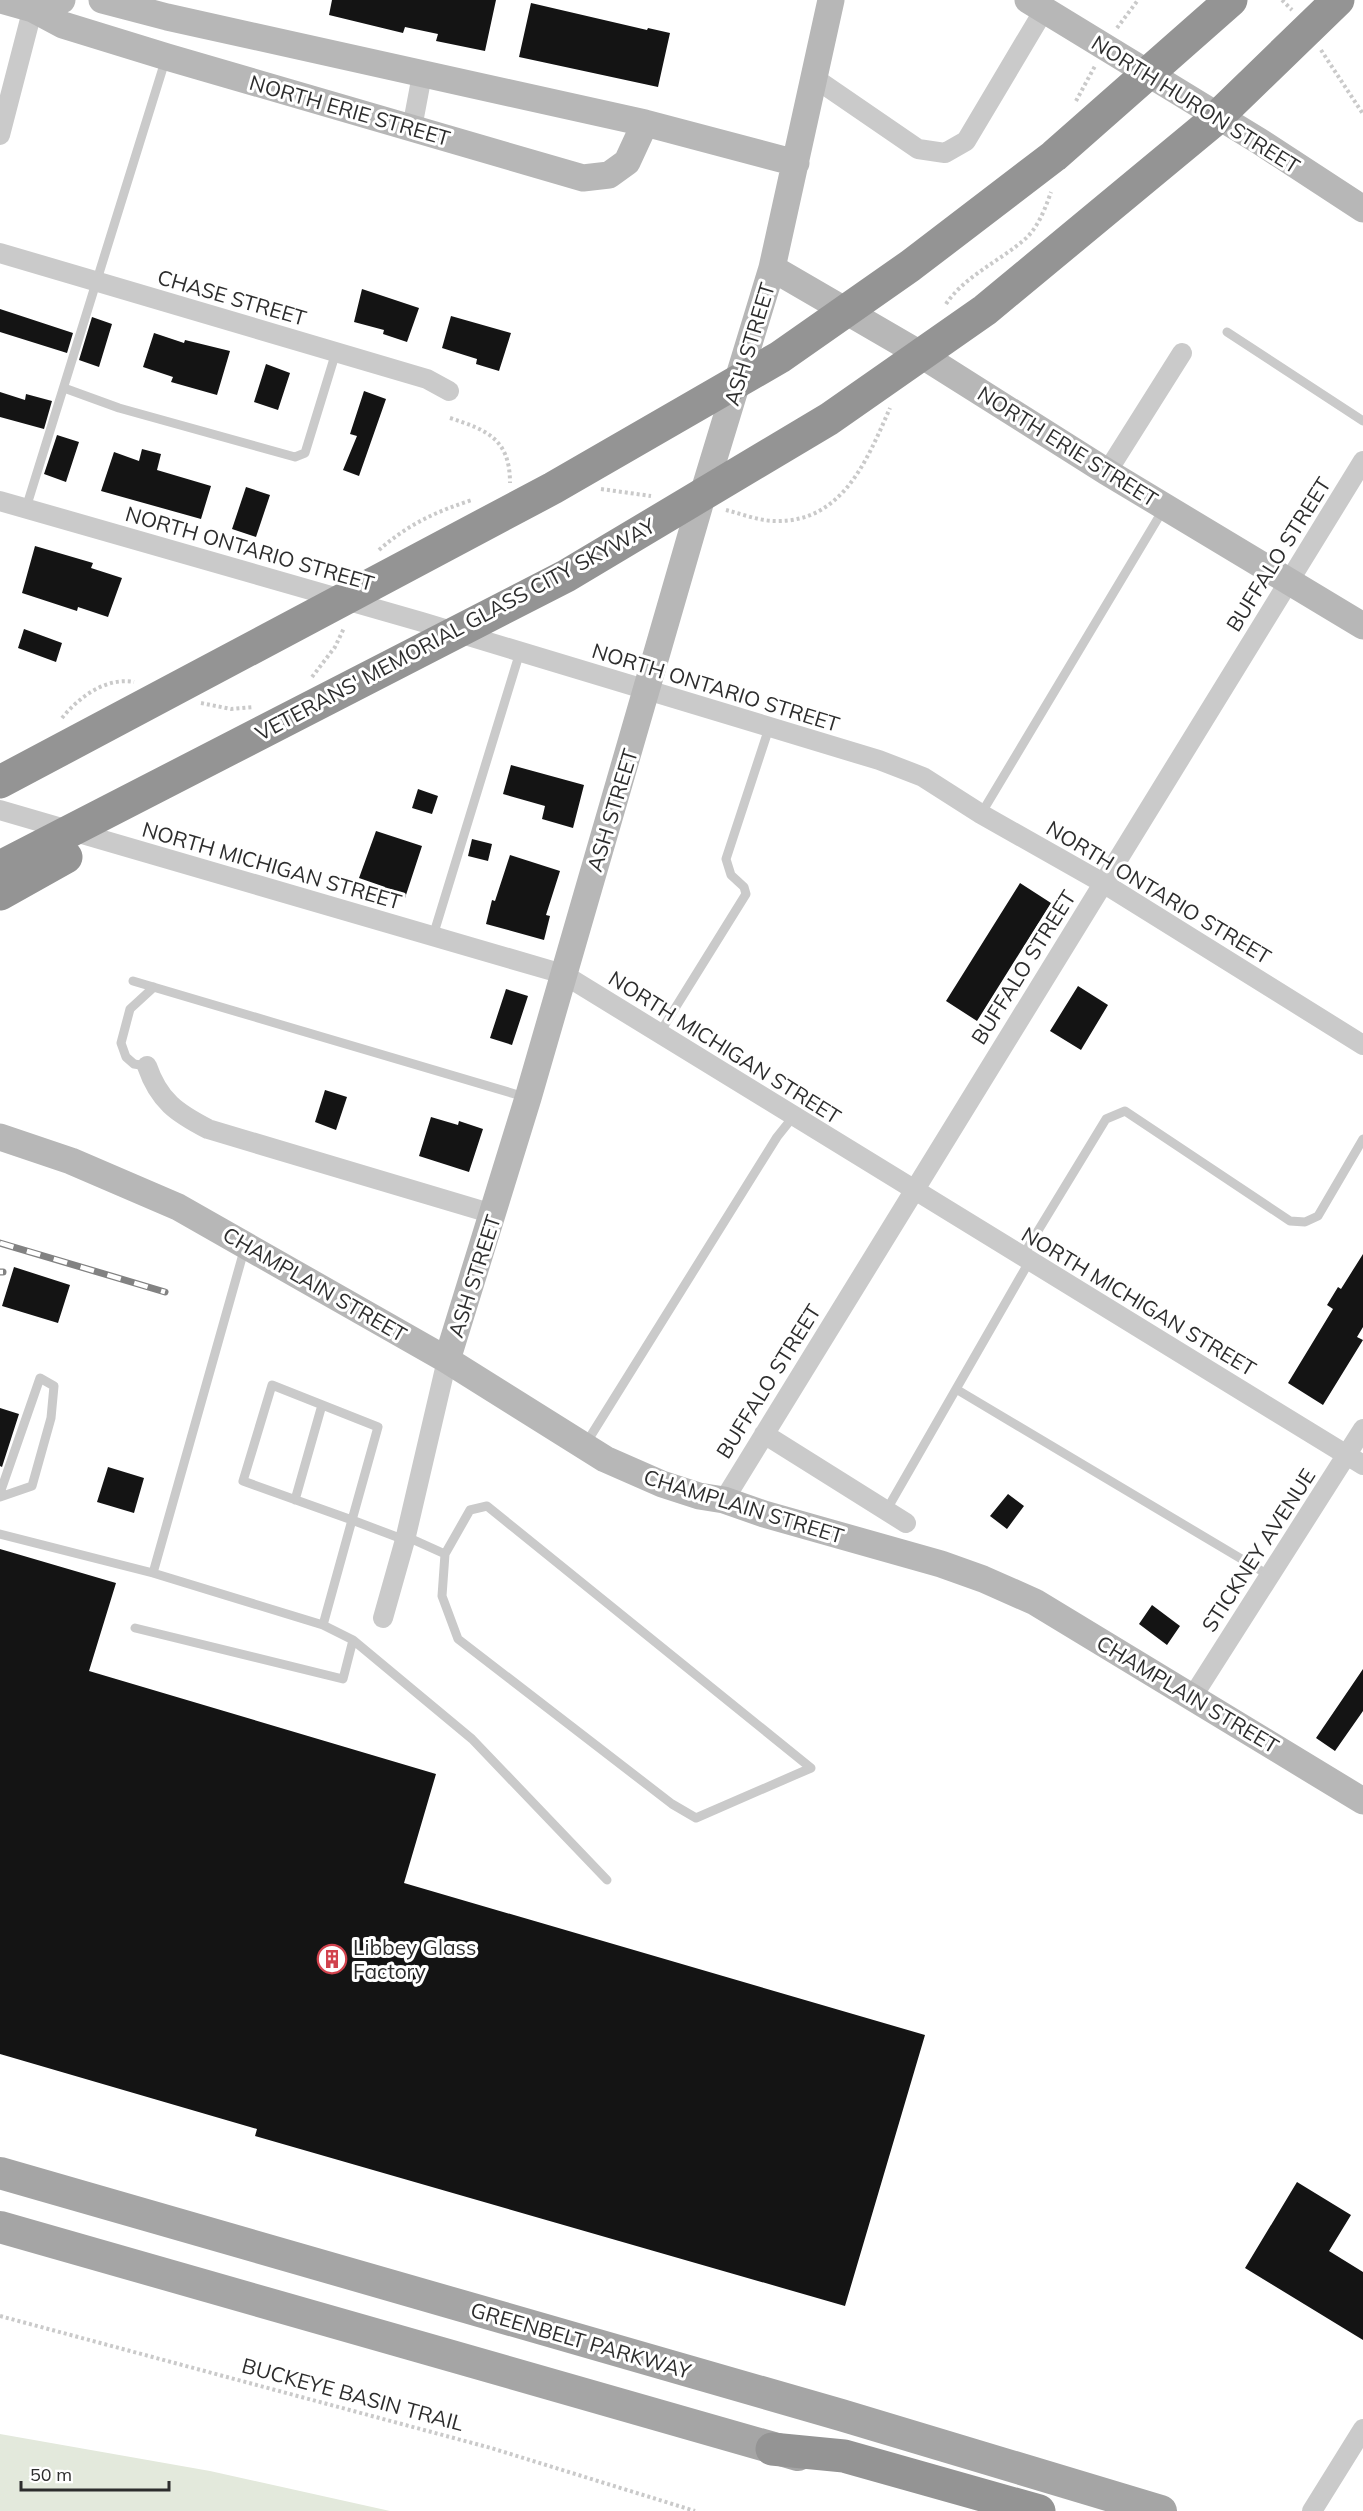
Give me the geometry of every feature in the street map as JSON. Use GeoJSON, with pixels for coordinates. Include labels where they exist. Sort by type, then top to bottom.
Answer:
{"type":"FeatureCollection","features":[{"type":"Feature","properties":{"kind":"highway"},"geometry":{"type":"LineString","coordinates":[[0,782],[553,488],[780,357],[910,266],[1054,156],[1232,0]]}},
{"type":"Feature","properties":{"kind":"highway","name":"VETERANS' MEMORIAL GLASS CITY SKYWAY"},"geometry":{"type":"LineString","coordinates":[[0,867],[566,576],[830,419],[985,310],[1212,122],[1338,0]]}},
{"type":"Feature","properties":{"kind":"highway"},"geometry":{"type":"LineString","coordinates":[[0,894],[566,576]]}},
{"type":"Feature","properties":{"kind":"highway"},"geometry":{"type":"LineString","coordinates":[[772,2449],[844,2456],[1039,2511]]}},
{"type":"Feature","properties":{"kind":"main road","name":"GREENBELT PARKWAY"},"geometry":{"type":"LineString","coordinates":[[0,2173],[841,2415],[1161,2511]]}},
{"type":"Feature","properties":{"kind":"main road"},"geometry":{"type":"LineString","coordinates":[[0,2227],[772,2449],[851,2467],[985,2511]]}},
{"type":"Feature","properties":{"kind":"street","name":"NORTH ERIE STREET"},"geometry":{"type":"LineString","coordinates":[[1,0],[34,5],[63,25],[167,57],[583,178],[609,175],[627,162],[645,123]]}},
{"type":"Feature","properties":{"kind":"street"},"geometry":{"type":"LineString","coordinates":[[0,135],[34,5],[62,0]]}},
{"type":"Feature","properties":{"kind":"street","name":"NORTH ERIE STREET"},"geometry":{"type":"LineString","coordinates":[[102,0],[422,75],[645,123],[796,163]]}},
{"type":"Feature","properties":{"kind":"street","name":"ASH STREET"},"geometry":{"type":"LineString","coordinates":[[382,1618],[405,1538],[447,1360],[528,1098],[648,691],[700,504],[772,268],[831,0]]}},
{"type":"Feature","properties":{"kind":"street"},"geometry":{"type":"LineString","coordinates":[[813,77],[918,150],[945,153],[966,141],[1036,5]]}},
{"type":"Feature","properties":{"kind":"street","name":"NORTH HURON STREET"},"geometry":{"type":"LineString","coordinates":[[1036,5],[1259,141],[1363,209]]}},
{"type":"Feature","properties":{"kind":"street"},"geometry":{"type":"LineString","coordinates":[[412,128],[422,75]]}},
{"type":"Feature","properties":{"kind":"street","name":"CHASE STREET"},"geometry":{"type":"LineString","coordinates":[[0,253],[427,379],[449,391]]}},
{"type":"Feature","properties":{"kind":"street","name":"NORTH ERIE STREET"},"geometry":{"type":"LineString","coordinates":[[772,268],[920,354],[1107,472],[1363,626]]}},
{"type":"Feature","properties":{"kind":"street"},"geometry":{"type":"LineString","coordinates":[[1107,472],[1182,353]]}},
{"type":"Feature","properties":{"kind":"street","name":"BUFFALO STREET"},"geometry":{"type":"LineString","coordinates":[[724,1500],[1363,460]]}},
{"type":"Feature","properties":{"kind":"street","name":"NORTH ONTARIO STREET"},"geometry":{"type":"LineString","coordinates":[[0,501],[520,652],[879,760],[923,777],[981,814],[1103,884],[1363,1045]]}},
{"type":"Feature","properties":{"kind":"street","name":"NORTH MICHIGAN STREET"},"geometry":{"type":"LineString","coordinates":[[0,810],[563,974],[1355,1460]]}},
{"type":"Feature","properties":{"kind":"street"},"geometry":{"type":"LineString","coordinates":[[147,1066],[165,1100],[180,1115],[208,1129],[493,1214]]}},
{"type":"Feature","properties":{"kind":"street","name":"CHAMPLAIN STREET"},"geometry":{"type":"LineString","coordinates":[[0,1137],[71,1161],[157,1197],[246,1244],[447,1360],[584,1447],[662,1484],[941,1563],[1035,1602],[1363,1801]]}},
{"type":"Feature","properties":{"kind":"street","name":"STICKNEY AVENUE"},"geometry":{"type":"LineString","coordinates":[[1193,1696],[1270,1576],[1355,1460],[1363,1429]]}},
{"type":"Feature","properties":{"kind":"street"},"geometry":{"type":"LineString","coordinates":[[764,1434],[906,1523]]}},
{"type":"Feature","properties":{"kind":"street"},"geometry":{"type":"LineString","coordinates":[[1312,2511],[1363,2429]]}},
{"type":"Feature","properties":{"kind":"lane"},"geometry":{"type":"LineString","coordinates":[[26,508],[167,57]]}},
{"type":"Feature","properties":{"kind":"lane"},"geometry":{"type":"LineString","coordinates":[[1227,332],[1363,421]]}},
{"type":"Feature","properties":{"kind":"lane"},"geometry":{"type":"LineString","coordinates":[[64,388],[119,408],[295,457],[305,453],[336,352]]}},
{"type":"Feature","properties":{"kind":"lane"},"geometry":{"type":"LineString","coordinates":[[981,814],[1165,506]]}},
{"type":"Feature","properties":{"kind":"lane"},"geometry":{"type":"LineString","coordinates":[[433,936],[520,652]]}},
{"type":"Feature","properties":{"kind":"lane"},"geometry":{"type":"LineString","coordinates":[[659,1034],[746,894],[744,887],[731,875],[726,859],[769,728]]}},
{"type":"Feature","properties":{"kind":"lane"},"geometry":{"type":"LineString","coordinates":[[133,981],[528,1098]]}},
{"type":"Feature","properties":{"kind":"lane"},"geometry":{"type":"LineString","coordinates":[[147,1066],[134,1064],[126,1057],[121,1043],[130,1010],[154,987]]}},
{"type":"Feature","properties":{"kind":"lane"},"geometry":{"type":"LineString","coordinates":[[886,1510],[1106,1119],[1125,1111],[1290,1221],[1305,1222],[1318,1216],[1363,1139]]}},
{"type":"Feature","properties":{"kind":"lane"},"geometry":{"type":"LineString","coordinates":[[584,1447],[777,1137],[793,1117]]}},
{"type":"Feature","properties":{"kind":"lane"},"geometry":{"type":"LineString","coordinates":[[153,1573],[246,1244]]}},
{"type":"Feature","properties":{"kind":"lane"},"geometry":{"type":"LineString","coordinates":[[40,1378],[54,1386],[51,1418],[32,1486],[0,1495],[40,1378]]}},
{"type":"Feature","properties":{"kind":"lane"},"geometry":{"type":"LineString","coordinates":[[323,1625],[352,1520],[378,1427],[272,1385],[243,1481],[295,1500],[352,1520],[405,1538],[445,1554]]}},
{"type":"Feature","properties":{"kind":"lane"},"geometry":{"type":"LineString","coordinates":[[956,1389],[1270,1576]]}},
{"type":"Feature","properties":{"kind":"lane"},"geometry":{"type":"LineString","coordinates":[[295,1500],[322,1405]]}},
{"type":"Feature","properties":{"kind":"lane"},"geometry":{"type":"LineString","coordinates":[[487,1506],[811,1768],[696,1818],[672,1804],[458,1639],[442,1596],[445,1554],[470,1510],[487,1506]]}},
{"type":"Feature","properties":{"kind":"lane"},"geometry":{"type":"LineString","coordinates":[[0,1534],[153,1573],[323,1625],[353,1640],[472,1739],[607,1880]]}},
{"type":"Feature","properties":{"kind":"lane"},"geometry":{"type":"LineString","coordinates":[[135,1628],[343,1679],[353,1640]]}},
{"type":"Feature","properties":{"kind":"path"},"geometry":{"type":"LineString","coordinates":[[1113,36],[1138,0]]}},
{"type":"Feature","properties":{"kind":"path"},"geometry":{"type":"LineString","coordinates":[[1282,0],[1298,17]]}},
{"type":"Feature","properties":{"kind":"path"},"geometry":{"type":"LineString","coordinates":[[1316,41],[1363,114]]}},
{"type":"Feature","properties":{"kind":"path"},"geometry":{"type":"LineString","coordinates":[[724,510],[775,521],[793,520],[816,512],[835,501],[849,487],[861,468],[893,401]]}},
{"type":"Feature","properties":{"kind":"path"},"geometry":{"type":"LineString","coordinates":[[450,418],[490,433],[500,444],[508,460],[510,492]]}},
{"type":"Feature","properties":{"kind":"path","name":"BUCKEYE BASIN TRAIL"},"geometry":{"type":"LineString","coordinates":[[0,2316],[491,2448],[695,2511]]}},
{"type":"Feature","properties":{"kind":"shaded area"},"geometry":{"type":"Polygon","coordinates":[[[0,2434],[210,2471],[390,2511],[0,2511],[0,2434]]]}},
{"type":"Feature","properties":{"kind":"building"},"geometry":{"type":"Polygon","coordinates":[[[332,0],[496,0],[485,51],[436,41],[438,34],[405,27],[403,33],[329,15],[332,0]]]}},
{"type":"Feature","properties":{"kind":"building"},"geometry":{"type":"Polygon","coordinates":[[[531,3],[647,30],[648,28],[670,33],[658,87],[519,57],[531,3]]]}},
{"type":"Feature","properties":{"kind":"building"},"geometry":{"type":"Polygon","coordinates":[[[362,289],[419,308],[407,342],[383,334],[384,330],[354,322],[362,289]]]}},
{"type":"Feature","properties":{"kind":"building"},"geometry":{"type":"Polygon","coordinates":[[[0,309],[73,333],[67,353],[0,332],[0,309]]]}},
{"type":"Feature","properties":{"kind":"building"},"geometry":{"type":"Polygon","coordinates":[[[451,316],[511,333],[499,371],[476,364],[477,359],[442,348],[451,316]]]}},
{"type":"Feature","properties":{"kind":"building"},"geometry":{"type":"Polygon","coordinates":[[[92,317],[112,324],[99,367],[79,360],[92,317]]]}},
{"type":"Feature","properties":{"kind":"building"},"geometry":{"type":"Polygon","coordinates":[[[154,333],[184,343],[185,340],[230,351],[217,395],[171,382],[173,377],[143,367],[154,333]]]}},
{"type":"Feature","properties":{"kind":"building"},"geometry":{"type":"Polygon","coordinates":[[[266,364],[290,373],[278,410],[254,402],[266,364]]]}},
{"type":"Feature","properties":{"kind":"building"},"geometry":{"type":"Polygon","coordinates":[[[364,391],[386,399],[359,476],[343,470],[357,436],[350,434],[364,391]]]}},
{"type":"Feature","properties":{"kind":"building"},"geometry":{"type":"Polygon","coordinates":[[[0,392],[25,400],[26,394],[52,401],[44,429],[0,417],[0,392]]]}},
{"type":"Feature","properties":{"kind":"building"},"geometry":{"type":"Polygon","coordinates":[[[57,435],[79,442],[66,482],[44,474],[57,435]]]}},
{"type":"Feature","properties":{"kind":"building"},"geometry":{"type":"Polygon","coordinates":[[[142,449],[161,454],[157,470],[211,486],[201,519],[101,491],[114,452],[139,461],[142,449]]]}},
{"type":"Feature","properties":{"kind":"building"},"geometry":{"type":"Polygon","coordinates":[[[246,487],[270,495],[256,537],[232,529],[246,487]]]}},
{"type":"Feature","properties":{"kind":"building"},"geometry":{"type":"Polygon","coordinates":[[[35,546],[93,563],[91,568],[122,578],[108,617],[78,607],[77,611],[22,593],[35,546]]]}},
{"type":"Feature","properties":{"kind":"building"},"geometry":{"type":"Polygon","coordinates":[[[24,629],[62,643],[56,662],[18,648],[24,629]]]}},
{"type":"Feature","properties":{"kind":"building"},"geometry":{"type":"Polygon","coordinates":[[[511,765],[584,785],[573,828],[542,819],[545,806],[503,794],[511,765]]]}},
{"type":"Feature","properties":{"kind":"building"},"geometry":{"type":"Polygon","coordinates":[[[418,789],[438,796],[432,814],[412,808],[418,789]]]}},
{"type":"Feature","properties":{"kind":"building"},"geometry":{"type":"Polygon","coordinates":[[[376,831],[422,846],[405,898],[384,891],[385,887],[359,878],[376,831]]]}},
{"type":"Feature","properties":{"kind":"building"},"geometry":{"type":"Polygon","coordinates":[[[472,839],[492,844],[488,861],[468,856],[472,839]]]}},
{"type":"Feature","properties":{"kind":"building"},"geometry":{"type":"Polygon","coordinates":[[[510,855],[560,871],[546,915],[550,916],[544,940],[486,924],[492,900],[495,901],[510,855]]]}},
{"type":"Feature","properties":{"kind":"building"},"geometry":{"type":"Polygon","coordinates":[[[1020,883],[1051,903],[977,1021],[946,1001],[1020,883]]]}},
{"type":"Feature","properties":{"kind":"building"},"geometry":{"type":"Polygon","coordinates":[[[1078,986],[1108,1005],[1081,1050],[1050,1031],[1078,986]]]}},
{"type":"Feature","properties":{"kind":"building"},"geometry":{"type":"Polygon","coordinates":[[[506,989],[528,996],[512,1045],[490,1038],[506,989]]]}},
{"type":"Feature","properties":{"kind":"building"},"geometry":{"type":"Polygon","coordinates":[[[325,1090],[347,1097],[336,1130],[315,1122],[325,1090]]]}},
{"type":"Feature","properties":{"kind":"building"},"geometry":{"type":"Polygon","coordinates":[[[431,1117],[458,1125],[459,1121],[483,1129],[469,1172],[419,1156],[431,1117]]]}},
{"type":"Feature","properties":{"kind":"building"},"geometry":{"type":"Polygon","coordinates":[[[1363,1254],[1363,1327],[1357,1337],[1363,1340],[1323,1405],[1288,1383],[1333,1309],[1327,1305],[1338,1287],[1341,1289],[1363,1254]]]}},
{"type":"Feature","properties":{"kind":"building"},"geometry":{"type":"Polygon","coordinates":[[[14,1267],[70,1285],[58,1323],[2,1306],[14,1267]]]}},
{"type":"Feature","properties":{"kind":"building"},"geometry":{"type":"Polygon","coordinates":[[[0,1408],[19,1414],[2,1467],[0,1466],[0,1408]]]}},
{"type":"Feature","properties":{"kind":"building"},"geometry":{"type":"Polygon","coordinates":[[[108,1467],[144,1478],[134,1513],[97,1502],[108,1467]]]}},
{"type":"Feature","properties":{"kind":"building"},"geometry":{"type":"Polygon","coordinates":[[[1008,1494],[1024,1506],[1007,1529],[990,1516],[1008,1494]]]}},
{"type":"Feature","properties":{"kind":"building","name":"Libbey Glass Factory"},"geometry":{"type":"Polygon","coordinates":[[[0,1549],[116,1583],[89,1671],[436,1774],[404,1883],[925,2035],[845,2306],[255,2136],[257,2129],[0,2054],[0,1549]]]}},
{"type":"Feature","properties":{"kind":"building"},"geometry":{"type":"Polygon","coordinates":[[[1152,1605],[1180,1626],[1167,1645],[1139,1624],[1152,1605]]]}},
{"type":"Feature","properties":{"kind":"building"},"geometry":{"type":"Polygon","coordinates":[[[1363,1669],[1363,1711],[1335,1751],[1316,1738],[1363,1669]]]}},
{"type":"Feature","properties":{"kind":"building"},"geometry":{"type":"Polygon","coordinates":[[[1297,2182],[1351,2215],[1329,2251],[1363,2272],[1363,2340],[1245,2268],[1297,2182]]]}},
{"type":"Feature","properties":{"kind":"railway"},"geometry":{"type":"LineString","coordinates":[[0,1243],[165,1292]]}},
{"type":"Feature","properties":{"kind":"place","name":"Libbey Glass Factory"},"geometry":{"type":"Point","coordinates":[332,1959]}}]}
